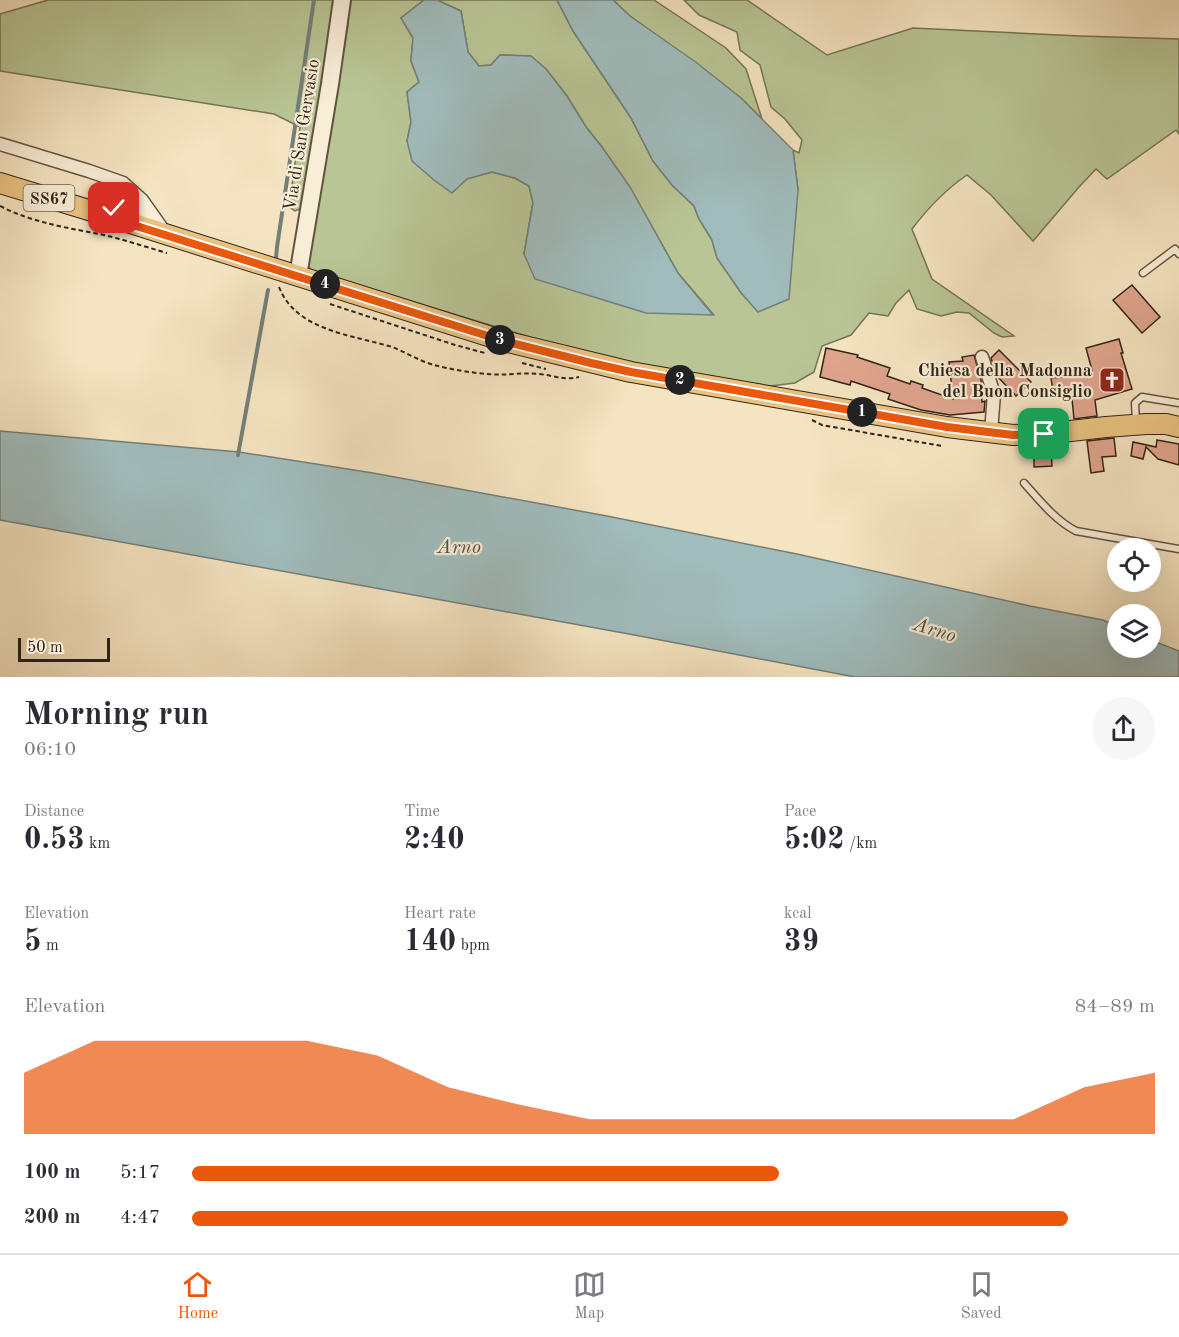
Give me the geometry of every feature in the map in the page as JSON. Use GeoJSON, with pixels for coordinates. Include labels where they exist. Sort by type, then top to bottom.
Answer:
{"type":"FeatureCollection","features":[{"type":"Feature","properties":{"kind":"main road","name":"SS67"},"geometry":{"type":"LineString","coordinates":[[0,183],[526,348],[631,372],[803,401]]}},
{"type":"Feature","properties":{"kind":"main road"},"geometry":{"type":"LineString","coordinates":[[803,401],[947,427],[1013,435],[1136,424],[1166,424],[1179,427]]}},
{"type":"Feature","properties":{"kind":"street","name":"Via di San Gervasio"},"geometry":{"type":"LineString","coordinates":[[297,276],[342,0]]}},
{"type":"Feature","properties":{"kind":"street"},"geometry":{"type":"LineString","coordinates":[[0,144],[123,183],[142,200],[166,234]]}},
{"type":"Feature","properties":{"kind":"street"},"geometry":{"type":"LineString","coordinates":[[106,177],[118,189],[130,224],[143,214],[142,200]]}},
{"type":"Feature","properties":{"kind":"street"},"geometry":{"type":"LineString","coordinates":[[97,213],[110,210],[121,199]]}},
{"type":"Feature","properties":{"kind":"street"},"geometry":{"type":"LineString","coordinates":[[982,357],[994,394],[991,432]]}},
{"type":"Feature","properties":{"kind":"lane"},"geometry":{"type":"LineString","coordinates":[[1143,273],[1175,249],[1179,254]]}},
{"type":"Feature","properties":{"kind":"lane"},"geometry":{"type":"LineString","coordinates":[[1136,424],[1135,403],[1142,397],[1179,403]]}},
{"type":"Feature","properties":{"kind":"lane"},"geometry":{"type":"LineString","coordinates":[[1024,483],[1053,515],[1076,531],[1179,549]]}},
{"type":"Feature","properties":{"kind":"path"},"geometry":{"type":"LineString","coordinates":[[0,206],[15,214],[48,224],[106,236],[173,254]]}},
{"type":"Feature","properties":{"kind":"path"},"geometry":{"type":"LineString","coordinates":[[271,285],[279,287],[286,302],[314,323],[332,332],[393,348],[434,365],[489,375],[537,373],[570,379],[585,375]]}},
{"type":"Feature","properties":{"kind":"path"},"geometry":{"type":"LineString","coordinates":[[803,401],[808,416],[822,425],[942,446]]}},
{"type":"Feature","properties":{"kind":"green space"},"geometry":{"type":"Polygon","coordinates":[[[48,0],[334,0],[302,208],[295,211],[289,207],[300,127],[274,114],[0,71],[0,14],[48,0]]]}},
{"type":"Feature","properties":{"kind":"green space"},"geometry":{"type":"Polygon","coordinates":[[[350,0],[424,0],[401,18],[413,38],[411,61],[419,82],[407,92],[411,122],[407,141],[434,180],[442,185],[492,172],[515,178],[529,186],[533,202],[524,254],[713,314],[678,273],[630,188],[546,69],[530,56],[500,55],[491,65],[479,66],[468,52],[461,11],[437,0],[557,0],[573,31],[631,118],[653,161],[672,185],[694,206],[712,240],[717,258],[742,294],[798,190],[793,150],[799,153],[802,140],[785,119],[771,107],[760,65],[740,50],[737,32],[699,15],[684,0],[747,0],[827,55],[913,28],[1179,39],[1179,134],[1176,130],[1107,179],[1096,169],[1033,241],[991,195],[967,175],[944,193],[918,221],[912,229],[932,279],[1014,336],[1002,337],[994,333],[969,313],[957,312],[941,316],[917,309],[909,290],[896,303],[888,316],[869,313],[851,335],[822,346],[814,372],[795,383],[761,387],[586,354],[312,271],[307,265],[348,25],[350,0]]]}},
{"type":"Feature","properties":{"kind":"green space"},"geometry":{"type":"Polygon","coordinates":[[[613,0],[654,0],[726,48],[746,69],[762,119],[741,98],[630,16],[613,0]]]}},
{"type":"Feature","properties":{"kind":"water"},"geometry":{"type":"Polygon","coordinates":[[[424,0],[437,0],[461,11],[468,52],[479,66],[491,65],[500,55],[531,56],[546,69],[630,187],[678,273],[713,315],[646,313],[535,279],[524,254],[533,203],[529,186],[515,178],[492,172],[467,179],[452,193],[412,161],[407,141],[411,122],[407,92],[419,82],[411,61],[413,38],[401,18],[424,0]]]}},
{"type":"Feature","properties":{"kind":"water"},"geometry":{"type":"Polygon","coordinates":[[[557,0],[613,0],[630,16],[697,63],[741,98],[793,150],[798,190],[789,299],[758,312],[742,294],[717,258],[712,240],[694,206],[672,185],[653,161],[631,118],[573,31],[557,0]]]}},
{"type":"Feature","properties":{"kind":"water","name":"Arno"},"geometry":{"type":"Polygon","coordinates":[[[0,431],[239,452],[373,473],[607,516],[1103,620],[1107,622],[1107,658],[1161,658],[1161,644],[1179,651],[1179,677],[855,677],[0,520],[0,431]]]}},
{"type":"Feature","properties":{"kind":"building"},"geometry":{"type":"Polygon","coordinates":[[[1132,285],[1160,317],[1142,333],[1113,300],[1132,285]]]}},
{"type":"Feature","properties":{"kind":"building"},"geometry":{"type":"Polygon","coordinates":[[[1119,339],[1132,389],[1095,400],[1097,416],[1074,419],[1072,399],[1054,398],[1051,378],[1093,374],[1086,348],[1119,339]]]}},
{"type":"Feature","properties":{"kind":"building"},"geometry":{"type":"Polygon","coordinates":[[[826,348],[858,355],[857,357],[890,368],[887,376],[910,384],[911,381],[923,385],[922,388],[953,399],[949,362],[963,361],[962,357],[974,355],[981,380],[982,402],[985,401],[984,412],[950,415],[921,410],[888,399],[890,394],[851,381],[850,385],[820,377],[826,348]]]}},
{"type":"Feature","properties":{"kind":"building"},"geometry":{"type":"Polygon","coordinates":[[[999,350],[1031,382],[1016,396],[997,376],[991,358],[999,350]]]}},
{"type":"Feature","properties":{"kind":"building"},"geometry":{"type":"Polygon","coordinates":[[[1114,438],[1116,456],[1102,457],[1104,471],[1091,473],[1087,441],[1114,438]]]}},
{"type":"Feature","properties":{"kind":"building"},"geometry":{"type":"Polygon","coordinates":[[[1157,440],[1179,444],[1179,465],[1158,459],[1146,447],[1143,459],[1131,456],[1133,442],[1156,447],[1157,440]]]}},
{"type":"Feature","properties":{"kind":"building"},"geometry":{"type":"Polygon","coordinates":[[[1041,448],[1051,448],[1052,466],[1034,467],[1034,455],[1042,454],[1041,448]]]}},
{"type":"Feature","properties":{"kind":"waterway"},"geometry":{"type":"LineString","coordinates":[[276,259],[314,0]]}},
{"type":"Feature","properties":{"kind":"waterway"},"geometry":{"type":"LineString","coordinates":[[238,455],[268,290]]}},
{"type":"Feature","properties":{"kind":"place","name":"Chiesa della Madonna del Buon Consiglio"},"geometry":{"type":"Point","coordinates":[1112,380]}},
{"type":"Feature","properties":{"kind":"route"},"geometry":{"type":"LineString","coordinates":[[114,208],[121,199],[130,224],[526,348],[631,372],[947,427],[1013,435],[1044,434]]}}]}
